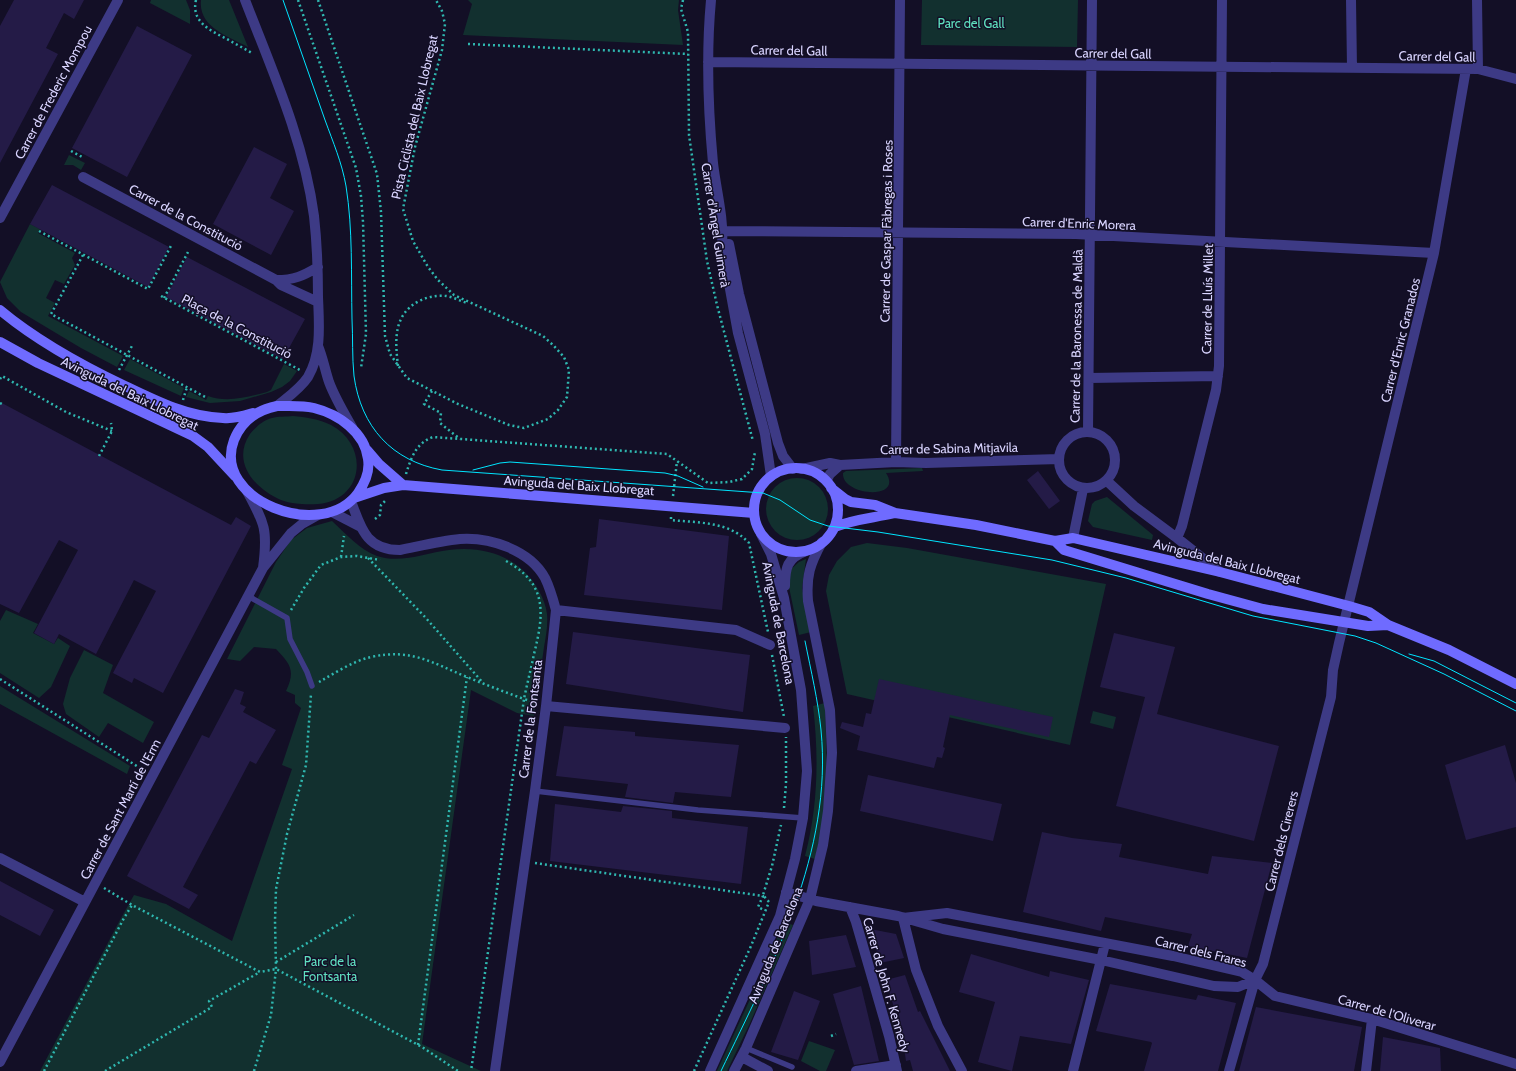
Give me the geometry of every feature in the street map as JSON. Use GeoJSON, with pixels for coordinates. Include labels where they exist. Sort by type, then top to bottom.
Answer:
{"type":"FeatureCollection","features":[{"type":"Feature","properties":{"kind":"street","name":"Carrer de Frederic Mompou"},"geometry":{"type":"LineString","coordinates":[[0,218],[118,0]]}},
{"type":"Feature","properties":{"kind":"street"},"geometry":{"type":"LineString","coordinates":[[245,0],[279,87],[294,132],[307,180],[314,214],[318,267],[318,346],[314,363],[308,376],[301,386],[277,406]]}},
{"type":"Feature","properties":{"kind":"street","name":"Carrer d'Àngel Guimerà"},"geometry":{"type":"LineString","coordinates":[[710,0],[708,62],[710,123],[714,174],[723,231],[722,245],[738,333],[765,434],[771,476]]}},
{"type":"Feature","properties":{"kind":"street","name":"Carrer de Gaspar Fàbregas i Roses"},"geometry":{"type":"LineString","coordinates":[[896,462],[900,0]]}},
{"type":"Feature","properties":{"kind":"street","name":"Carrer de la Baronessa de Maldà"},"geometry":{"type":"LineString","coordinates":[[1088,432],[1092,0]]}},
{"type":"Feature","properties":{"kind":"street","name":"Carrer de Lluís Millet"},"geometry":{"type":"LineString","coordinates":[[1177,538],[1182,526],[1216,390],[1219,366],[1222,0]]}},
{"type":"Feature","properties":{"kind":"street"},"geometry":{"type":"LineString","coordinates":[[1351,0],[1352,68]]}},
{"type":"Feature","properties":{"kind":"street"},"geometry":{"type":"LineString","coordinates":[[1477,0],[1478,69]]}},
{"type":"Feature","properties":{"kind":"street","name":"Carrer del Gall"},"geometry":{"type":"LineString","coordinates":[[708,62],[1478,69],[1516,79]]}},
{"type":"Feature","properties":{"kind":"street","name":"Carrer d'Enric Granados"},"geometry":{"type":"LineString","coordinates":[[1347,614],[1434,253],[1466,69]]}},
{"type":"Feature","properties":{"kind":"street","name":"Carrer de la Constitució"},"geometry":{"type":"LineString","coordinates":[[84,177],[276,280],[281,285],[318,302]]}},
{"type":"Feature","properties":{"kind":"street","name":"Carrer d'Àngel Guimerà"},"geometry":{"type":"LineString","coordinates":[[723,231],[728,243],[739,294],[778,443],[783,456],[797,469]]}},
{"type":"Feature","properties":{"kind":"street","name":"Carrer d'Enric Morera"},"geometry":{"type":"LineString","coordinates":[[723,231],[1090,235],[1434,253]]}},
{"type":"Feature","properties":{"kind":"street"},"geometry":{"type":"LineString","coordinates":[[276,280],[299,278],[318,267]]}},
{"type":"Feature","properties":{"kind":"street","name":"Avinguda del Baix Llobregat"},"geometry":{"type":"LineString","coordinates":[[0,310],[11,320],[66,355],[108,378],[166,405],[190,413],[223,418],[237,418],[259,411]]}},
{"type":"Feature","properties":{"kind":"street","name":"Avinguda del Baix Llobregat"},"geometry":{"type":"LineString","coordinates":[[0,342],[38,363],[193,436],[208,447],[239,480]]}},
{"type":"Feature","properties":{"kind":"street"},"geometry":{"type":"LineString","coordinates":[[318,346],[324,359],[329,381],[352,427],[360,437],[365,448],[368,459],[367,474],[363,486],[353,499],[344,506],[332,512],[318,515],[292,513],[280,510],[257,499],[247,491],[239,480],[234,468],[232,454],[233,442],[239,429],[247,419],[259,411],[277,406],[300,406],[314,408],[340,419],[352,427]]}},
{"type":"Feature","properties":{"kind":"street"},"geometry":{"type":"LineString","coordinates":[[1089,378],[1218,376]]}},
{"type":"Feature","properties":{"kind":"street"},"geometry":{"type":"LineString","coordinates":[[1088,432],[1101,435],[1107,439],[1115,452],[1116,460],[1114,472],[1102,486],[1091,489],[1083,489],[1068,481],[1062,473],[1059,459],[1060,452],[1068,440],[1075,435],[1088,432]]}},
{"type":"Feature","properties":{"kind":"street"},"geometry":{"type":"LineString","coordinates":[[365,448],[379,464],[403,485]]}},
{"type":"Feature","properties":{"kind":"street","name":"Carrer de Sabina Mitjavila"},"geometry":{"type":"LineString","coordinates":[[797,469],[830,463],[840,465],[896,462],[926,463],[1059,459]]}},
{"type":"Feature","properties":{"kind":"street"},"geometry":{"type":"LineString","coordinates":[[829,484],[830,474],[840,465]]}},
{"type":"Feature","properties":{"kind":"street"},"geometry":{"type":"LineString","coordinates":[[797,469],[811,472],[829,484],[836,497],[838,516],[835,527],[830,536],[822,542],[798,554],[787,567],[784,576],[784,598],[771,554],[756,526],[754,512],[755,502],[759,492],[771,476],[784,470],[797,469]]}},
{"type":"Feature","properties":{"kind":"street"},"geometry":{"type":"LineString","coordinates":[[1107,481],[1134,506],[1220,572]]}},
{"type":"Feature","properties":{"kind":"street","name":"Avinguda del Baix Llobregat"},"geometry":{"type":"LineString","coordinates":[[829,484],[845,499],[851,502],[875,505],[895,513],[976,525],[1055,541],[1073,538],[1220,572],[1347,614],[1368,626],[1388,625]]}},
{"type":"Feature","properties":{"kind":"street","name":"Avinguda del Baix Llobregat"},"geometry":{"type":"LineString","coordinates":[[353,499],[384,488],[403,485],[754,512]]}},
{"type":"Feature","properties":{"kind":"street"},"geometry":{"type":"LineString","coordinates":[[1073,538],[1083,489]]}},
{"type":"Feature","properties":{"kind":"street","name":"Carrer de Sant Martí de l'Erm"},"geometry":{"type":"LineString","coordinates":[[247,491],[261,517],[264,527],[266,548],[263,568]]}},
{"type":"Feature","properties":{"kind":"street","name":"Carrer de la Fontsanta"},"geometry":{"type":"LineString","coordinates":[[353,499],[361,527],[370,541],[390,550],[400,550],[459,539],[476,539],[508,546],[538,568],[545,577],[556,610],[535,791],[495,1071]]}},
{"type":"Feature","properties":{"kind":"street","name":"Carrer de la Fontsanta"},"geometry":{"type":"LineString","coordinates":[[332,512],[361,527]]}},
{"type":"Feature","properties":{"kind":"street","name":"Avinguda del Baix Llobregat"},"geometry":{"type":"LineString","coordinates":[[835,527],[862,518],[874,518],[895,513]]}},
{"type":"Feature","properties":{"kind":"street","name":"Carrer de Sant Martí de l'Erm"},"geometry":{"type":"LineString","coordinates":[[0,1062],[263,568],[291,534],[302,524],[318,515]]}},
{"type":"Feature","properties":{"kind":"street"},"geometry":{"type":"LineString","coordinates":[[761,534],[773,546],[789,552],[806,551]]}},
{"type":"Feature","properties":{"kind":"street","name":"Avinguda del Baix Llobregat"},"geometry":{"type":"LineString","coordinates":[[1055,541],[1064,550],[1208,594],[1263,609],[1347,614],[1369,612],[1388,625],[1449,650],[1516,684]]}},
{"type":"Feature","properties":{"kind":"street","name":"Avinguda de Barcelona"},"geometry":{"type":"LineString","coordinates":[[734,1071],[744,1053],[810,899],[823,845],[831,780],[832,753],[830,710],[806,585],[809,571],[822,542]]}},
{"type":"Feature","properties":{"kind":"street","name":"Avinguda de Barcelona"},"geometry":{"type":"LineString","coordinates":[[710,1071],[780,916],[795,859],[803,818],[807,771],[804,715],[801,690],[784,598]]}},
{"type":"Feature","properties":{"kind":"street"},"geometry":{"type":"LineString","coordinates":[[556,610],[736,630],[770,645]]}},
{"type":"Feature","properties":{"kind":"street","name":"Carrer dels Cirerers"},"geometry":{"type":"LineString","coordinates":[[1229,1071],[1255,980],[1263,964],[1331,697],[1333,670],[1347,614]]}},
{"type":"Feature","properties":{"kind":"street"},"geometry":{"type":"LineString","coordinates":[[546,706],[785,728]]}},
{"type":"Feature","properties":{"kind":"street"},"geometry":{"type":"LineString","coordinates":[[0,858],[85,902]]}},
{"type":"Feature","properties":{"kind":"street","name":"Carrer dels Frares"},"geometry":{"type":"LineString","coordinates":[[786,892],[810,899],[903,918],[944,929],[1101,960],[1214,986],[1238,987],[1255,980]]}},
{"type":"Feature","properties":{"kind":"street","name":"Carrer de John F. Kennedy"},"geometry":{"type":"LineString","coordinates":[[850,907],[889,1036],[896,1068]]}},
{"type":"Feature","properties":{"kind":"street","name":"Carrer dels Frares"},"geometry":{"type":"LineString","coordinates":[[903,918],[947,913],[1173,956],[1242,972],[1255,980]]}},
{"type":"Feature","properties":{"kind":"street"},"geometry":{"type":"LineString","coordinates":[[903,918],[916,970],[938,1026],[962,1071]]}},
{"type":"Feature","properties":{"kind":"street"},"geometry":{"type":"LineString","coordinates":[[1073,1071],[1105,944]]}},
{"type":"Feature","properties":{"kind":"street","name":"Carrer de l'Oliverar"},"geometry":{"type":"LineString","coordinates":[[1255,980],[1275,996],[1372,1019],[1516,1064]]}},
{"type":"Feature","properties":{"kind":"street"},"geometry":{"type":"LineString","coordinates":[[1366,1071],[1372,1019]]}},
{"type":"Feature","properties":{"kind":"street"},"geometry":{"type":"LineString","coordinates":[[744,1053],[768,1071]]}},
{"type":"Feature","properties":{"kind":"street"},"geometry":{"type":"LineString","coordinates":[[856,1071],[896,1068]]}},
{"type":"Feature","properties":{"kind":"lane"},"geometry":{"type":"LineString","coordinates":[[248,596],[287,618],[290,639],[307,672],[312,686]]}},
{"type":"Feature","properties":{"kind":"lane"},"geometry":{"type":"LineString","coordinates":[[535,791],[698,810],[803,818]]}},
{"type":"Feature","properties":{"kind":"lane"},"geometry":{"type":"LineString","coordinates":[[744,1053],[792,1067]]}},
{"type":"Feature","properties":{"kind":"path"},"geometry":{"type":"LineString","coordinates":[[196,0],[196,16],[206,29],[252,53]]}},
{"type":"Feature","properties":{"kind":"path"},"geometry":{"type":"LineString","coordinates":[[298,0],[356,168],[361,196],[366,334],[360,368]]}},
{"type":"Feature","properties":{"kind":"path","name":"Pista Ciclista del Baix Llobregat"},"geometry":{"type":"LineString","coordinates":[[318,0],[377,174],[381,212],[385,336],[390,354],[407,378],[458,404],[510,425],[524,428],[548,419],[558,410],[567,398],[569,370],[564,357],[543,336],[454,295],[428,267],[413,241],[403,209],[415,146],[442,50],[444,24],[442,11],[436,0]]}},
{"type":"Feature","properties":{"kind":"path","name":"Carrer d'Àngel Guimerà"},"geometry":{"type":"LineString","coordinates":[[682,0],[682,9],[688,32],[689,135],[707,261],[717,305],[754,443]]}},
{"type":"Feature","properties":{"kind":"path"},"geometry":{"type":"LineString","coordinates":[[468,44],[688,54]]}},
{"type":"Feature","properties":{"kind":"path"},"geometry":{"type":"LineString","coordinates":[[71,151],[84,158]]}},
{"type":"Feature","properties":{"kind":"path"},"geometry":{"type":"LineString","coordinates":[[39,231],[148,289],[172,244]]}},
{"type":"Feature","properties":{"kind":"path","name":"Plaça de la Constitució"},"geometry":{"type":"LineString","coordinates":[[188,252],[162,297],[301,371]]}},
{"type":"Feature","properties":{"kind":"path"},"geometry":{"type":"LineString","coordinates":[[83,255],[51,314],[207,398]]}},
{"type":"Feature","properties":{"kind":"path"},"geometry":{"type":"LineString","coordinates":[[398,367],[395,344],[401,316],[412,305],[433,296],[446,296],[475,305]]}},
{"type":"Feature","properties":{"kind":"path"},"geometry":{"type":"LineString","coordinates":[[118,371],[133,344]]}},
{"type":"Feature","properties":{"kind":"path"},"geometry":{"type":"LineString","coordinates":[[0,379],[2,376],[66,412],[112,431]]}},
{"type":"Feature","properties":{"kind":"path"},"geometry":{"type":"LineString","coordinates":[[183,400],[187,387]]}},
{"type":"Feature","properties":{"kind":"path"},"geometry":{"type":"LineString","coordinates":[[432,391],[424,404],[441,413],[440,424],[460,439]]}},
{"type":"Feature","properties":{"kind":"path"},"geometry":{"type":"LineString","coordinates":[[100,456],[112,431],[111,423]]}},
{"type":"Feature","properties":{"kind":"path"},"geometry":{"type":"LineString","coordinates":[[375,519],[380,515],[383,501],[390,496],[398,494],[403,485],[410,460],[419,445],[433,437],[667,454],[708,482],[729,482],[742,479],[752,469],[756,450]]}},
{"type":"Feature","properties":{"kind":"path"},"geometry":{"type":"LineString","coordinates":[[672,505],[677,461]]}},
{"type":"Feature","properties":{"kind":"path","name":"Avinguda de Barcelona"},"geometry":{"type":"LineString","coordinates":[[671,517],[671,520],[724,526],[738,533],[749,543],[778,683],[785,728],[787,760],[783,817],[775,854],[763,896],[769,902],[765,910]]}},
{"type":"Feature","properties":{"kind":"path"},"geometry":{"type":"LineString","coordinates":[[341,557],[344,536]]}},
{"type":"Feature","properties":{"kind":"path"},"geometry":{"type":"LineString","coordinates":[[287,618],[304,588],[321,565],[341,557],[357,556],[380,560]]}},
{"type":"Feature","properties":{"kind":"path"},"geometry":{"type":"LineString","coordinates":[[368,557],[425,617],[484,684]]}},
{"type":"Feature","properties":{"kind":"path"},"geometry":{"type":"LineString","coordinates":[[471,1071],[524,700],[540,631],[541,612],[538,594],[517,568],[503,559]]}},
{"type":"Feature","properties":{"kind":"path"},"geometry":{"type":"LineString","coordinates":[[254,1071],[271,1014],[276,969],[276,889],[287,834],[306,766],[312,686],[339,671],[370,657],[394,654],[423,658],[467,678],[524,700]]}},
{"type":"Feature","properties":{"kind":"path"},"geometry":{"type":"LineString","coordinates":[[418,1045],[467,678]]}},
{"type":"Feature","properties":{"kind":"path"},"geometry":{"type":"LineString","coordinates":[[0,679],[152,776]]}},
{"type":"Feature","properties":{"kind":"path"},"geometry":{"type":"LineString","coordinates":[[525,861],[763,896],[758,907],[765,910],[748,953],[694,1071]]}},
{"type":"Feature","properties":{"kind":"path"},"geometry":{"type":"LineString","coordinates":[[95,883],[132,905],[260,972]]}},
{"type":"Feature","properties":{"kind":"path"},"geometry":{"type":"LineString","coordinates":[[44,1071],[132,905]]}},
{"type":"Feature","properties":{"kind":"path"},"geometry":{"type":"LineString","coordinates":[[276,962],[354,915]]}},
{"type":"Feature","properties":{"kind":"path"},"geometry":{"type":"LineString","coordinates":[[105,1071],[212,1007],[209,1001],[260,972],[276,969],[418,1045],[458,1071]]}},
{"type":"Feature","properties":{"kind":"path"},"geometry":{"type":"LineString","coordinates":[[831,1036],[836,1034]]}},
{"type":"Feature","properties":{"kind":"green space"},"geometry":{"type":"Polygon","coordinates":[[[151,0],[186,0],[190,10],[190,24],[150,3],[151,0]]]}},
{"type":"Feature","properties":{"kind":"green space"},"geometry":{"type":"Polygon","coordinates":[[[201,0],[229,0],[248,47],[216,30],[209,24],[201,9],[201,0]]]}},
{"type":"Feature","properties":{"kind":"green space"},"geometry":{"type":"Polygon","coordinates":[[[468,0],[679,0],[678,10],[683,45],[463,35],[472,4],[468,0]]]}},
{"type":"Feature","properties":{"kind":"green space","name":"Parc del Gall"},"geometry":{"type":"Polygon","coordinates":[[[922,0],[1078,0],[1077,47],[921,45],[922,0]]]}},
{"type":"Feature","properties":{"kind":"green space"},"geometry":{"type":"Polygon","coordinates":[[[69,155],[85,163],[81,170],[73,165],[64,165],[69,155]]]}},
{"type":"Feature","properties":{"kind":"green space"},"geometry":{"type":"Polygon","coordinates":[[[30,224],[40,229],[38,233],[75,253],[72,258],[75,265],[64,284],[55,280],[46,298],[55,303],[48,316],[123,356],[117,367],[81,348],[21,312],[7,298],[0,282],[30,224]]]}},
{"type":"Feature","properties":{"kind":"green space"},"geometry":{"type":"Polygon","coordinates":[[[130,359],[184,388],[181,396],[124,370],[130,359]]]}},
{"type":"Feature","properties":{"kind":"green space"},"geometry":{"type":"Polygon","coordinates":[[[284,364],[297,371],[290,381],[271,392],[240,401],[210,403],[186,397],[189,391],[206,400],[208,396],[230,399],[267,392],[271,390],[284,364]]]}},
{"type":"Feature","properties":{"kind":"green space"},"geometry":{"type":"Polygon","coordinates":[[[293,416],[322,421],[331,425],[344,434],[352,446],[356,458],[356,471],[353,483],[345,493],[333,500],[318,504],[299,504],[281,500],[263,489],[255,482],[249,473],[243,455],[245,444],[250,434],[265,420],[277,417],[293,416]]]}},
{"type":"Feature","properties":{"kind":"green space"},"geometry":{"type":"Polygon","coordinates":[[[922,468],[923,471],[886,473],[889,482],[887,488],[880,491],[870,492],[851,487],[845,481],[843,473],[846,471],[922,468]]]}},
{"type":"Feature","properties":{"kind":"green space"},"geometry":{"type":"Polygon","coordinates":[[[797,478],[809,481],[819,487],[825,497],[828,509],[825,521],[819,531],[809,537],[797,540],[785,537],[775,531],[769,521],[766,509],[769,497],[775,487],[785,481],[797,478]]]}},
{"type":"Feature","properties":{"kind":"green space"},"geometry":{"type":"Polygon","coordinates":[[[1107,497],[1153,535],[1152,540],[1093,527],[1088,521],[1092,504],[1095,501],[1107,497]]]}},
{"type":"Feature","properties":{"kind":"green space","name":"Parc de la Fontsanta"},"geometry":{"type":"Polygon","coordinates":[[[332,521],[365,550],[377,556],[386,558],[395,559],[413,557],[440,551],[463,549],[489,552],[501,556],[523,570],[540,594],[546,608],[547,630],[534,716],[517,713],[471,690],[422,1044],[481,1071],[40,1071],[134,895],[166,904],[232,941],[292,769],[282,765],[301,708],[295,703],[295,695],[286,691],[291,678],[291,672],[288,663],[276,649],[254,647],[240,661],[227,659],[276,562],[291,540],[307,528],[332,521]]]}},
{"type":"Feature","properties":{"kind":"green space"},"geometry":{"type":"Polygon","coordinates":[[[867,543],[907,548],[1106,584],[1070,745],[847,694],[826,591],[829,575],[837,561],[851,547],[867,543]]]}},
{"type":"Feature","properties":{"kind":"green space"},"geometry":{"type":"Polygon","coordinates":[[[806,559],[802,588],[811,632],[799,635],[789,587],[790,570],[799,562],[806,559]]]}},
{"type":"Feature","properties":{"kind":"green space"},"geometry":{"type":"Polygon","coordinates":[[[6,610],[38,624],[33,633],[54,644],[58,638],[70,646],[51,687],[39,698],[0,673],[0,621],[6,610]]]}},
{"type":"Feature","properties":{"kind":"green space"},"geometry":{"type":"Polygon","coordinates":[[[84,650],[113,665],[103,693],[154,722],[143,743],[108,723],[99,737],[66,714],[63,704],[70,678],[84,650]]]}},
{"type":"Feature","properties":{"kind":"green space"},"geometry":{"type":"Polygon","coordinates":[[[0,686],[130,766],[127,774],[0,704],[0,686]]]}},
{"type":"Feature","properties":{"kind":"green space"},"geometry":{"type":"Polygon","coordinates":[[[825,703],[827,771],[822,827],[815,859],[805,856],[813,819],[817,763],[813,706],[825,703]]]}},
{"type":"Feature","properties":{"kind":"green space"},"geometry":{"type":"Polygon","coordinates":[[[1093,711],[1116,717],[1113,729],[1090,723],[1093,711]]]}},
{"type":"Feature","properties":{"kind":"green space"},"geometry":{"type":"Polygon","coordinates":[[[784,922],[793,925],[750,1023],[727,1071],[717,1071],[758,982],[784,922]]]}},
{"type":"Feature","properties":{"kind":"green space"},"geometry":{"type":"Polygon","coordinates":[[[809,1041],[835,1050],[826,1071],[820,1071],[801,1061],[809,1041]]]}},
{"type":"Feature","properties":{"kind":"building"},"geometry":{"type":"Polygon","coordinates":[[[14,0],[84,0],[74,19],[64,13],[46,48],[58,54],[0,163],[0,26],[14,0]]]}},
{"type":"Feature","properties":{"kind":"building"},"geometry":{"type":"Polygon","coordinates":[[[137,26],[192,55],[127,177],[72,148],[137,26]]]}},
{"type":"Feature","properties":{"kind":"building"},"geometry":{"type":"Polygon","coordinates":[[[254,147],[287,164],[270,198],[294,211],[271,255],[213,224],[254,147]]]}},
{"type":"Feature","properties":{"kind":"building"},"geometry":{"type":"Polygon","coordinates":[[[52,185],[169,247],[148,287],[30,224],[52,185]]]}},
{"type":"Feature","properties":{"kind":"building"},"geometry":{"type":"Polygon","coordinates":[[[187,257],[305,319],[283,359],[166,297],[187,257]]]}},
{"type":"Feature","properties":{"kind":"building"},"geometry":{"type":"Polygon","coordinates":[[[0,402],[231,525],[236,517],[251,526],[163,693],[134,678],[132,683],[113,673],[156,591],[134,580],[96,654],[59,634],[54,644],[34,633],[78,550],[59,540],[19,613],[0,604],[0,402]]]}},
{"type":"Feature","properties":{"kind":"building"},"geometry":{"type":"Polygon","coordinates":[[[1038,471],[1060,501],[1049,509],[1027,480],[1038,471]]]}},
{"type":"Feature","properties":{"kind":"building"},"geometry":{"type":"Polygon","coordinates":[[[599,519],[729,536],[722,610],[584,595],[590,548],[596,547],[599,519]]]}},
{"type":"Feature","properties":{"kind":"building"},"geometry":{"type":"Polygon","coordinates":[[[573,632],[750,655],[743,712],[566,684],[573,632]]]}},
{"type":"Feature","properties":{"kind":"building"},"geometry":{"type":"Polygon","coordinates":[[[1114,633],[1175,647],[1157,714],[1279,746],[1254,841],[1116,806],[1145,697],[1100,687],[1114,633]]]}},
{"type":"Feature","properties":{"kind":"building"},"geometry":{"type":"Polygon","coordinates":[[[879,679],[1053,717],[1049,737],[950,715],[942,758],[937,757],[934,768],[857,750],[860,736],[840,728],[842,722],[863,727],[866,713],[871,714],[879,679]]]}},
{"type":"Feature","properties":{"kind":"building"},"geometry":{"type":"Polygon","coordinates":[[[235,689],[244,692],[240,704],[246,707],[243,712],[276,730],[256,764],[250,761],[183,887],[198,895],[189,909],[127,876],[202,735],[209,738],[235,689]]]}},
{"type":"Feature","properties":{"kind":"building"},"geometry":{"type":"Polygon","coordinates":[[[564,726],[635,732],[635,736],[739,745],[731,797],[675,792],[673,803],[625,797],[628,784],[556,776],[564,726]]]}},
{"type":"Feature","properties":{"kind":"building"},"geometry":{"type":"Polygon","coordinates":[[[1505,745],[1516,783],[1516,827],[1466,840],[1445,765],[1505,745]]]}},
{"type":"Feature","properties":{"kind":"building"},"geometry":{"type":"Polygon","coordinates":[[[868,775],[1002,804],[993,841],[860,811],[868,775]]]}},
{"type":"Feature","properties":{"kind":"building"},"geometry":{"type":"Polygon","coordinates":[[[555,804],[621,812],[623,806],[672,811],[672,818],[748,827],[741,884],[550,861],[555,804]]]}},
{"type":"Feature","properties":{"kind":"building"},"geometry":{"type":"Polygon","coordinates":[[[1042,832],[1072,838],[1122,844],[1119,857],[1208,874],[1212,856],[1272,863],[1247,958],[1188,946],[1192,934],[1105,917],[1101,931],[1023,912],[1042,832]]]}},
{"type":"Feature","properties":{"kind":"building"},"geometry":{"type":"Polygon","coordinates":[[[0,881],[54,910],[40,936],[0,915],[0,881]]]}},
{"type":"Feature","properties":{"kind":"building"},"geometry":{"type":"Polygon","coordinates":[[[870,929],[896,934],[904,958],[880,963],[870,929]]]}},
{"type":"Feature","properties":{"kind":"building"},"geometry":{"type":"Polygon","coordinates":[[[846,935],[856,967],[812,975],[809,941],[846,935]]]}},
{"type":"Feature","properties":{"kind":"building"},"geometry":{"type":"Polygon","coordinates":[[[971,954],[1049,977],[1050,971],[1089,980],[1071,1044],[1020,1036],[1012,1071],[978,1062],[995,1002],[959,992],[971,954]]]}},
{"type":"Feature","properties":{"kind":"building"},"geometry":{"type":"Polygon","coordinates":[[[905,975],[918,1012],[920,1011],[950,1071],[913,1071],[910,1060],[906,1061],[898,1007],[894,1008],[886,980],[905,975]]]}},
{"type":"Feature","properties":{"kind":"building"},"geometry":{"type":"Polygon","coordinates":[[[1110,984],[1196,1000],[1198,995],[1236,1003],[1218,1071],[1144,1071],[1152,1043],[1151,1042],[1096,1031],[1110,984]]]}},
{"type":"Feature","properties":{"kind":"building"},"geometry":{"type":"Polygon","coordinates":[[[861,986],[879,1061],[854,1065],[833,994],[861,986]]]}},
{"type":"Feature","properties":{"kind":"building"},"geometry":{"type":"Polygon","coordinates":[[[794,991],[820,1001],[798,1060],[771,1052],[794,991]]]}},
{"type":"Feature","properties":{"kind":"building"},"geometry":{"type":"Polygon","coordinates":[[[1256,1007],[1362,1027],[1354,1071],[1239,1071],[1256,1007]]]}},
{"type":"Feature","properties":{"kind":"building"},"geometry":{"type":"Polygon","coordinates":[[[1383,1037],[1440,1048],[1441,1071],[1380,1071],[1383,1037]]]}},
{"type":"Feature","properties":{"kind":"tram line"},"geometry":{"type":"LineString","coordinates":[[283,0],[337,153],[346,186],[351,236],[353,369],[358,394],[364,411],[372,426],[382,439],[394,450],[408,459],[442,470],[763,493],[780,500],[810,520],[828,526],[878,532],[1052,560],[1126,578],[1253,616],[1355,636],[1376,643],[1444,674],[1516,711]]}},
{"type":"Feature","properties":{"kind":"tram line"},"geometry":{"type":"LineString","coordinates":[[473,470],[510,462],[665,473],[678,476],[703,487]]}},
{"type":"Feature","properties":{"kind":"tram line"},"geometry":{"type":"LineString","coordinates":[[721,1071],[760,990],[795,906],[808,864],[818,820],[822,775],[821,730],[805,641]]}},
{"type":"Feature","properties":{"kind":"tram line"},"geometry":{"type":"LineString","coordinates":[[1409,654],[1434,661],[1516,703]]}}]}
